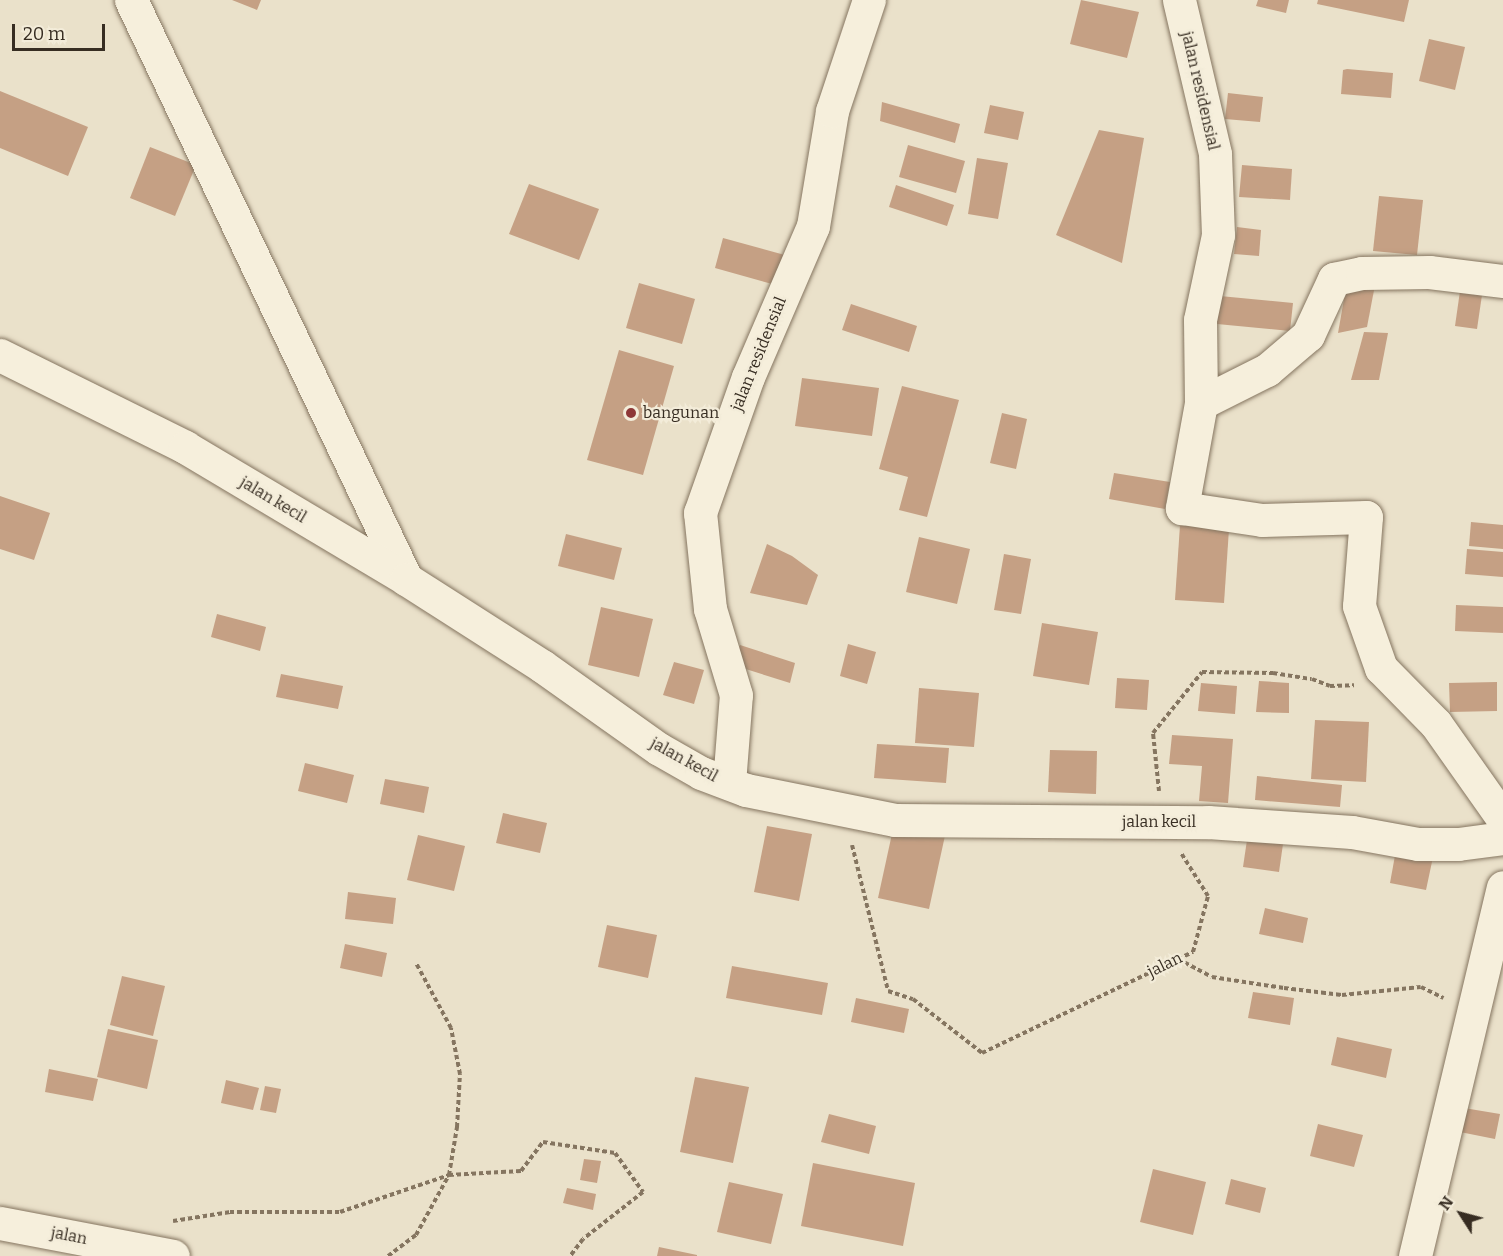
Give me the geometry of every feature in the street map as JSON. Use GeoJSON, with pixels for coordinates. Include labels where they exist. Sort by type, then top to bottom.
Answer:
{"type":"FeatureCollection","features":[{"type":"Feature","properties":{"kind":"street"},"geometry":{"type":"LineString","coordinates":[[131,0],[406,579]]}},
{"type":"Feature","properties":{"kind":"street","name":"jalan residensial"},"geometry":{"type":"LineString","coordinates":[[729,783],[736,695],[710,609],[700,513],[748,377],[813,226],[832,111],[869,0]]}},
{"type":"Feature","properties":{"kind":"street","name":"jalan residensial"},"geometry":{"type":"LineString","coordinates":[[1179,0],[1215,154],[1218,235],[1200,320],[1201,403],[1182,508],[1262,520],[1366,517],[1359,606],[1381,668],[1436,723],[1503,819]]}},
{"type":"Feature","properties":{"kind":"street"},"geometry":{"type":"LineString","coordinates":[[1201,403],[1267,370],[1308,335],[1334,279],[1362,273],[1429,272],[1503,281]]}},
{"type":"Feature","properties":{"kind":"street","name":"jalan kecil"},"geometry":{"type":"LineString","coordinates":[[0,355],[185,447],[406,579],[542,666],[659,748],[701,773],[747,790],[844,812],[895,820],[1208,822],[1352,832],[1418,844],[1458,844],[1503,838]]}},
{"type":"Feature","properties":{"kind":"street"},"geometry":{"type":"LineString","coordinates":[[1414,1256],[1503,887]]}},
{"type":"Feature","properties":{"kind":"street","name":"jalan"},"geometry":{"type":"LineString","coordinates":[[0,1222],[173,1256]]}},
{"type":"Feature","properties":{"kind":"path","name":"jalan"},"geometry":{"type":"LineString","coordinates":[[844,812],[888,992],[913,999],[982,1053],[1193,952],[1208,896],[1163,822],[1153,733],[1202,672],[1273,674],[1312,679],[1330,686],[1395,683]]}},
{"type":"Feature","properties":{"kind":"path"},"geometry":{"type":"LineString","coordinates":[[1178,959],[1212,977],[1307,991],[1342,995],[1421,987],[1473,1014]]}},
{"type":"Feature","properties":{"kind":"path"},"geometry":{"type":"LineString","coordinates":[[388,1256],[416,1235],[449,1175],[457,1127],[460,1074],[452,1028],[416,963]]}},
{"type":"Feature","properties":{"kind":"path"},"geometry":{"type":"LineString","coordinates":[[164,1223],[230,1212],[340,1212],[449,1175],[520,1171],[543,1142],[615,1153],[643,1192],[583,1239],[570,1256]]}},
{"type":"Feature","properties":{"kind":"building"},"geometry":{"type":"Polygon","coordinates":[[[232,0],[261,0],[257,10],[232,0]]]}},
{"type":"Feature","properties":{"kind":"building"},"geometry":{"type":"Polygon","coordinates":[[[1081,0],[1139,12],[1127,58],[1070,44],[1081,0]]]}},
{"type":"Feature","properties":{"kind":"building"},"geometry":{"type":"Polygon","coordinates":[[[1258,0],[1289,0],[1286,13],[1256,6],[1258,0]]]}},
{"type":"Feature","properties":{"kind":"building"},"geometry":{"type":"Polygon","coordinates":[[[1318,0],[1409,0],[1404,22],[1317,4],[1318,0]]]}},
{"type":"Feature","properties":{"kind":"building"},"geometry":{"type":"Polygon","coordinates":[[[1429,39],[1465,47],[1455,90],[1419,81],[1429,39]]]}},
{"type":"Feature","properties":{"kind":"building"},"geometry":{"type":"Polygon","coordinates":[[[1343,70],[1393,73],[1391,98],[1341,94],[1343,70]]]}},
{"type":"Feature","properties":{"kind":"building"},"geometry":{"type":"Polygon","coordinates":[[[0,91],[88,127],[68,176],[0,148],[0,91]]]}},
{"type":"Feature","properties":{"kind":"building"},"geometry":{"type":"Polygon","coordinates":[[[1228,93],[1263,97],[1260,122],[1225,119],[1228,93]]]}},
{"type":"Feature","properties":{"kind":"building"},"geometry":{"type":"Polygon","coordinates":[[[882,102],[960,124],[955,143],[880,121],[882,102]]]}},
{"type":"Feature","properties":{"kind":"building"},"geometry":{"type":"Polygon","coordinates":[[[990,105],[1024,112],[1018,140],[984,133],[990,105]]]}},
{"type":"Feature","properties":{"kind":"building"},"geometry":{"type":"Polygon","coordinates":[[[1099,130],[1144,138],[1122,263],[1056,235],[1099,130]]]}},
{"type":"Feature","properties":{"kind":"building"},"geometry":{"type":"Polygon","coordinates":[[[908,145],[965,161],[956,193],[899,177],[908,145]]]}},
{"type":"Feature","properties":{"kind":"building"},"geometry":{"type":"Polygon","coordinates":[[[150,147],[196,165],[175,216],[130,198],[150,147]]]}},
{"type":"Feature","properties":{"kind":"building"},"geometry":{"type":"Polygon","coordinates":[[[977,158],[1008,163],[998,219],[968,214],[977,158]]]}},
{"type":"Feature","properties":{"kind":"building"},"geometry":{"type":"Polygon","coordinates":[[[1242,165],[1292,169],[1290,200],[1239,197],[1242,165]]]}},
{"type":"Feature","properties":{"kind":"building"},"geometry":{"type":"Polygon","coordinates":[[[529,184],[599,209],[579,260],[509,234],[529,184]]]}},
{"type":"Feature","properties":{"kind":"building"},"geometry":{"type":"Polygon","coordinates":[[[896,185],[954,205],[947,226],[889,207],[896,185]]]}},
{"type":"Feature","properties":{"kind":"building"},"geometry":{"type":"Polygon","coordinates":[[[1379,196],[1423,200],[1417,255],[1373,251],[1379,196]]]}},
{"type":"Feature","properties":{"kind":"building"},"geometry":{"type":"Polygon","coordinates":[[[1237,227],[1261,230],[1259,256],[1234,254],[1237,227]]]}},
{"type":"Feature","properties":{"kind":"building"},"geometry":{"type":"Polygon","coordinates":[[[723,238],[792,257],[783,287],[715,268],[723,238]]]}},
{"type":"Feature","properties":{"kind":"building"},"geometry":{"type":"Polygon","coordinates":[[[639,283],[695,299],[682,344],[626,328],[639,283]]]}},
{"type":"Feature","properties":{"kind":"building"},"geometry":{"type":"Polygon","coordinates":[[[1461,284],[1483,288],[1477,329],[1455,326],[1461,284]]]}},
{"type":"Feature","properties":{"kind":"building"},"geometry":{"type":"Polygon","coordinates":[[[1375,285],[1367,327],[1338,333],[1346,288],[1375,285]]]}},
{"type":"Feature","properties":{"kind":"building"},"geometry":{"type":"Polygon","coordinates":[[[1220,296],[1293,303],[1290,331],[1217,324],[1220,296]]]}},
{"type":"Feature","properties":{"kind":"building"},"geometry":{"type":"Polygon","coordinates":[[[851,304],[917,326],[909,352],[842,330],[851,304]]]}},
{"type":"Feature","properties":{"kind":"building"},"geometry":{"type":"Polygon","coordinates":[[[1364,332],[1388,333],[1379,380],[1351,380],[1364,332]]]}},
{"type":"Feature","properties":{"kind":"building","name":"bangunan"},"geometry":{"type":"Polygon","coordinates":[[[619,350],[674,366],[643,475],[587,460],[619,350]]]}},
{"type":"Feature","properties":{"kind":"building"},"geometry":{"type":"Polygon","coordinates":[[[802,378],[879,388],[872,436],[795,426],[802,378]]]}},
{"type":"Feature","properties":{"kind":"building"},"geometry":{"type":"Polygon","coordinates":[[[902,386],[959,400],[927,517],[899,510],[908,477],[879,469],[902,386]]]}},
{"type":"Feature","properties":{"kind":"building"},"geometry":{"type":"Polygon","coordinates":[[[1002,413],[1027,419],[1016,469],[990,463],[1002,413]]]}},
{"type":"Feature","properties":{"kind":"building"},"geometry":{"type":"Polygon","coordinates":[[[1114,473],[1170,482],[1165,509],[1109,499],[1114,473]]]}},
{"type":"Feature","properties":{"kind":"building"},"geometry":{"type":"Polygon","coordinates":[[[0,496],[50,513],[34,560],[0,549],[0,496]]]}},
{"type":"Feature","properties":{"kind":"building"},"geometry":{"type":"Polygon","coordinates":[[[1471,522],[1503,525],[1503,549],[1469,546],[1471,522]]]}},
{"type":"Feature","properties":{"kind":"building"},"geometry":{"type":"Polygon","coordinates":[[[1180,525],[1229,529],[1224,603],[1175,600],[1180,525]]]}},
{"type":"Feature","properties":{"kind":"building"},"geometry":{"type":"Polygon","coordinates":[[[566,534],[622,548],[614,580],[558,566],[566,534]]]}},
{"type":"Feature","properties":{"kind":"building"},"geometry":{"type":"Polygon","coordinates":[[[919,537],[970,549],[957,604],[906,592],[919,537]]]}},
{"type":"Feature","properties":{"kind":"building"},"geometry":{"type":"Polygon","coordinates":[[[767,544],[792,556],[818,575],[807,605],[750,593],[767,544]]]}},
{"type":"Feature","properties":{"kind":"building"},"geometry":{"type":"Polygon","coordinates":[[[1467,549],[1503,552],[1503,577],[1465,574],[1467,549]]]}},
{"type":"Feature","properties":{"kind":"building"},"geometry":{"type":"Polygon","coordinates":[[[1004,554],[1031,559],[1021,614],[994,610],[1004,554]]]}},
{"type":"Feature","properties":{"kind":"building"},"geometry":{"type":"Polygon","coordinates":[[[1456,605],[1503,607],[1503,633],[1455,631],[1456,605]]]}},
{"type":"Feature","properties":{"kind":"building"},"geometry":{"type":"Polygon","coordinates":[[[601,607],[653,619],[639,677],[588,665],[601,607]]]}},
{"type":"Feature","properties":{"kind":"building"},"geometry":{"type":"Polygon","coordinates":[[[217,614],[266,627],[260,651],[211,637],[217,614]]]}},
{"type":"Feature","properties":{"kind":"building"},"geometry":{"type":"Polygon","coordinates":[[[1042,623],[1098,632],[1089,685],[1033,676],[1042,623]]]}},
{"type":"Feature","properties":{"kind":"building"},"geometry":{"type":"Polygon","coordinates":[[[848,644],[876,652],[867,684],[840,676],[848,644]]]}},
{"type":"Feature","properties":{"kind":"building"},"geometry":{"type":"Polygon","coordinates":[[[740,645],[795,663],[790,683],[733,665],[740,645]]]}},
{"type":"Feature","properties":{"kind":"building"},"geometry":{"type":"Polygon","coordinates":[[[674,662],[704,670],[694,704],[663,695],[674,662]]]}},
{"type":"Feature","properties":{"kind":"building"},"geometry":{"type":"Polygon","coordinates":[[[281,674],[343,686],[338,709],[276,697],[281,674]]]}},
{"type":"Feature","properties":{"kind":"building"},"geometry":{"type":"Polygon","coordinates":[[[1117,678],[1149,680],[1147,710],[1115,708],[1117,678]]]}},
{"type":"Feature","properties":{"kind":"building"},"geometry":{"type":"Polygon","coordinates":[[[1259,681],[1289,683],[1289,713],[1256,712],[1259,681]]]}},
{"type":"Feature","properties":{"kind":"building"},"geometry":{"type":"Polygon","coordinates":[[[1497,682],[1497,711],[1450,712],[1449,683],[1497,682]]]}},
{"type":"Feature","properties":{"kind":"building"},"geometry":{"type":"Polygon","coordinates":[[[1201,683],[1237,686],[1235,714],[1198,711],[1201,683]]]}},
{"type":"Feature","properties":{"kind":"building"},"geometry":{"type":"Polygon","coordinates":[[[919,688],[979,693],[974,747],[915,743],[919,688]]]}},
{"type":"Feature","properties":{"kind":"building"},"geometry":{"type":"Polygon","coordinates":[[[1315,720],[1369,722],[1366,782],[1311,779],[1315,720]]]}},
{"type":"Feature","properties":{"kind":"building"},"geometry":{"type":"Polygon","coordinates":[[[1172,735],[1233,739],[1228,803],[1199,801],[1202,766],[1169,764],[1172,735]]]}},
{"type":"Feature","properties":{"kind":"building"},"geometry":{"type":"Polygon","coordinates":[[[877,744],[949,748],[946,783],[874,778],[877,744]]]}},
{"type":"Feature","properties":{"kind":"building"},"geometry":{"type":"Polygon","coordinates":[[[1050,750],[1097,751],[1096,794],[1048,792],[1050,750]]]}},
{"type":"Feature","properties":{"kind":"building"},"geometry":{"type":"Polygon","coordinates":[[[305,763],[354,775],[347,803],[298,791],[305,763]]]}},
{"type":"Feature","properties":{"kind":"building"},"geometry":{"type":"Polygon","coordinates":[[[1257,776],[1342,785],[1340,807],[1255,800],[1257,776]]]}},
{"type":"Feature","properties":{"kind":"building"},"geometry":{"type":"Polygon","coordinates":[[[385,779],[429,787],[424,813],[380,804],[385,779]]]}},
{"type":"Feature","properties":{"kind":"building"},"geometry":{"type":"Polygon","coordinates":[[[503,813],[547,823],[540,853],[496,843],[503,813]]]}},
{"type":"Feature","properties":{"kind":"building"},"geometry":{"type":"Polygon","coordinates":[[[895,820],[946,831],[929,909],[878,898],[895,820]]]}},
{"type":"Feature","properties":{"kind":"building"},"geometry":{"type":"Polygon","coordinates":[[[767,826],[812,834],[799,901],[754,892],[767,826]]]}},
{"type":"Feature","properties":{"kind":"building"},"geometry":{"type":"Polygon","coordinates":[[[418,835],[465,846],[454,891],[407,880],[418,835]]]}},
{"type":"Feature","properties":{"kind":"building"},"geometry":{"type":"Polygon","coordinates":[[[1247,840],[1283,844],[1279,872],[1243,867],[1247,840]]]}},
{"type":"Feature","properties":{"kind":"building"},"geometry":{"type":"Polygon","coordinates":[[[1396,850],[1433,857],[1426,890],[1390,883],[1396,850]]]}},
{"type":"Feature","properties":{"kind":"building"},"geometry":{"type":"Polygon","coordinates":[[[348,892],[396,898],[393,924],[345,919],[348,892]]]}},
{"type":"Feature","properties":{"kind":"building"},"geometry":{"type":"Polygon","coordinates":[[[1265,908],[1308,918],[1303,943],[1259,934],[1265,908]]]}},
{"type":"Feature","properties":{"kind":"building"},"geometry":{"type":"Polygon","coordinates":[[[607,925],[657,935],[648,978],[598,967],[607,925]]]}},
{"type":"Feature","properties":{"kind":"building"},"geometry":{"type":"Polygon","coordinates":[[[345,944],[387,953],[382,977],[340,968],[345,944]]]}},
{"type":"Feature","properties":{"kind":"building"},"geometry":{"type":"Polygon","coordinates":[[[732,966],[828,983],[822,1015],[726,998],[732,966]]]}},
{"type":"Feature","properties":{"kind":"building"},"geometry":{"type":"Polygon","coordinates":[[[122,976],[165,986],[153,1036],[110,1025],[122,976]]]}},
{"type":"Feature","properties":{"kind":"building"},"geometry":{"type":"Polygon","coordinates":[[[1253,992],[1294,998],[1290,1025],[1248,1018],[1253,992]]]}},
{"type":"Feature","properties":{"kind":"building"},"geometry":{"type":"Polygon","coordinates":[[[856,998],[909,1009],[904,1033],[851,1022],[856,998]]]}},
{"type":"Feature","properties":{"kind":"building"},"geometry":{"type":"Polygon","coordinates":[[[108,1029],[158,1040],[147,1089],[97,1077],[108,1029]]]}},
{"type":"Feature","properties":{"kind":"building"},"geometry":{"type":"Polygon","coordinates":[[[1337,1037],[1392,1049],[1386,1078],[1331,1065],[1337,1037]]]}},
{"type":"Feature","properties":{"kind":"building"},"geometry":{"type":"Polygon","coordinates":[[[49,1069],[98,1079],[93,1101],[45,1092],[49,1069]]]}},
{"type":"Feature","properties":{"kind":"building"},"geometry":{"type":"Polygon","coordinates":[[[695,1077],[749,1087],[733,1163],[680,1152],[695,1077]]]}},
{"type":"Feature","properties":{"kind":"building"},"geometry":{"type":"Polygon","coordinates":[[[226,1080],[259,1088],[253,1110],[221,1103],[226,1080]]]}},
{"type":"Feature","properties":{"kind":"building"},"geometry":{"type":"Polygon","coordinates":[[[265,1086],[281,1089],[276,1113],[260,1110],[265,1086]]]}},
{"type":"Feature","properties":{"kind":"building"},"geometry":{"type":"Polygon","coordinates":[[[1464,1108],[1500,1114],[1495,1139],[1460,1132],[1464,1108]]]}},
{"type":"Feature","properties":{"kind":"building"},"geometry":{"type":"Polygon","coordinates":[[[829,1114],[876,1126],[869,1154],[821,1142],[829,1114]]]}},
{"type":"Feature","properties":{"kind":"building"},"geometry":{"type":"Polygon","coordinates":[[[1318,1124],[1363,1135],[1354,1167],[1310,1156],[1318,1124]]]}},
{"type":"Feature","properties":{"kind":"building"},"geometry":{"type":"Polygon","coordinates":[[[584,1159],[601,1161],[597,1183],[580,1180],[584,1159]]]}},
{"type":"Feature","properties":{"kind":"building"},"geometry":{"type":"Polygon","coordinates":[[[813,1163],[915,1183],[903,1246],[801,1226],[813,1163]]]}},
{"type":"Feature","properties":{"kind":"building"},"geometry":{"type":"Polygon","coordinates":[[[1153,1169],[1206,1182],[1193,1235],[1140,1222],[1153,1169]]]}},
{"type":"Feature","properties":{"kind":"building"},"geometry":{"type":"Polygon","coordinates":[[[1231,1179],[1266,1188],[1260,1213],[1225,1204],[1231,1179]]]}},
{"type":"Feature","properties":{"kind":"building"},"geometry":{"type":"Polygon","coordinates":[[[729,1182],[783,1194],[771,1244],[717,1232],[729,1182]]]}},
{"type":"Feature","properties":{"kind":"building"},"geometry":{"type":"Polygon","coordinates":[[[567,1188],[596,1194],[593,1210],[563,1203],[567,1188]]]}},
{"type":"Feature","properties":{"kind":"building"},"geometry":{"type":"Polygon","coordinates":[[[659,1247],[697,1255],[697,1256],[657,1256],[659,1247]]]}},
{"type":"Feature","properties":{"kind":"place","name":"bangunan"},"geometry":{"type":"Point","coordinates":[631,413]}}]}
